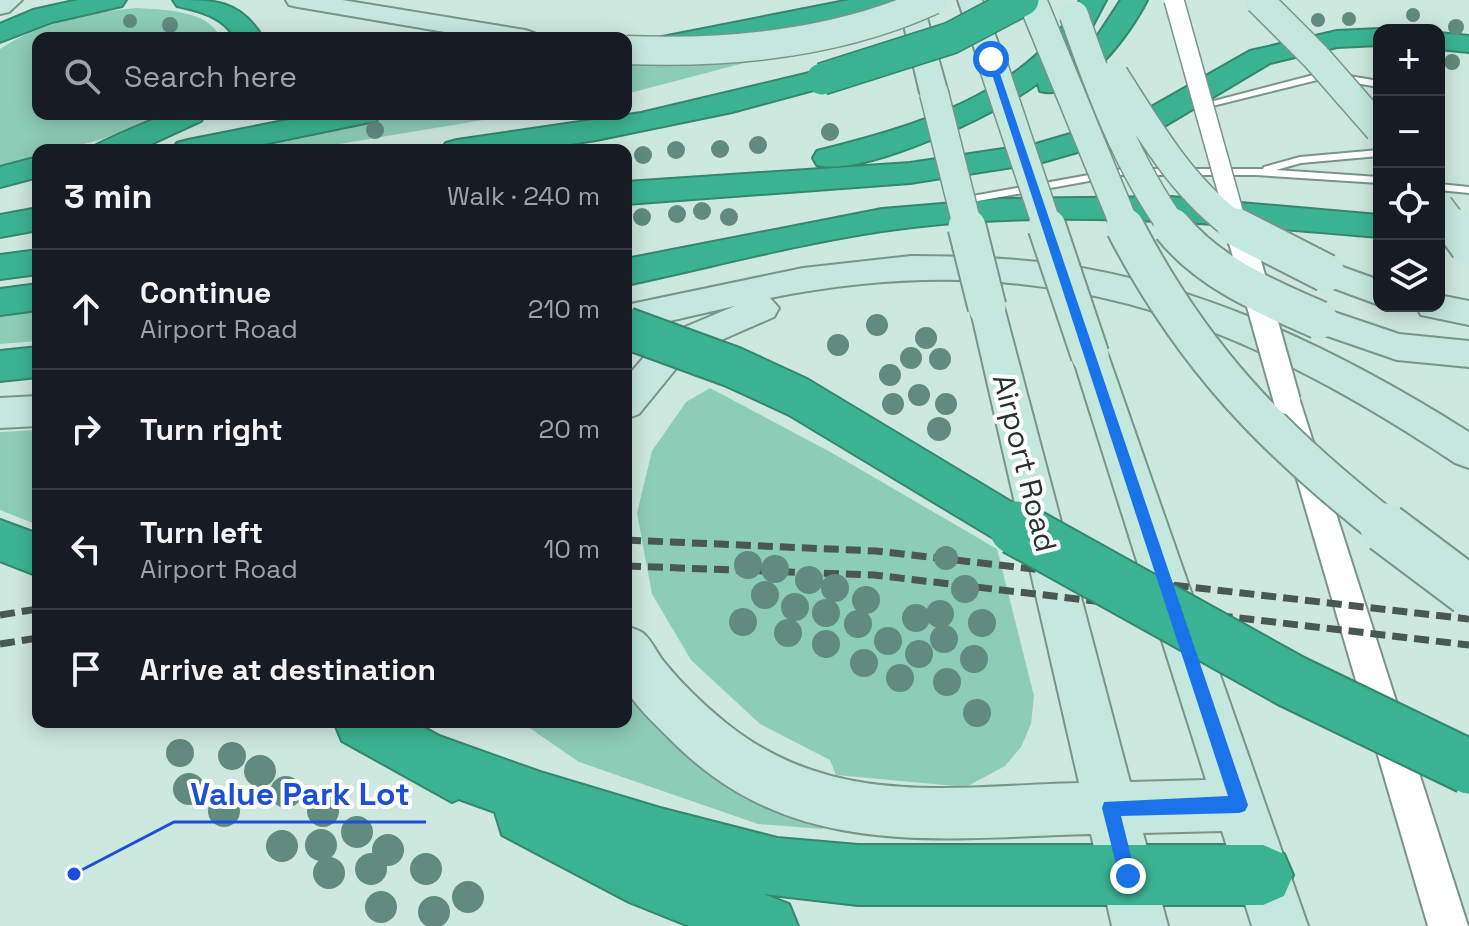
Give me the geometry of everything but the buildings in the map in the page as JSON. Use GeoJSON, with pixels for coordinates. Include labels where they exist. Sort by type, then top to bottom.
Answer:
{"type":"FeatureCollection","features":[{"type":"Feature","properties":{"kind":"highway"},"geometry":{"type":"LineString","coordinates":[[0,34],[43,16],[113,0]]}},
{"type":"Feature","properties":{"kind":"highway"},"geometry":{"type":"LineString","coordinates":[[186,0],[220,10],[242,24],[246,32]]}},
{"type":"Feature","properties":{"kind":"highway"},"geometry":{"type":"LineString","coordinates":[[734,30],[751,21],[826,0]]}},
{"type":"Feature","properties":{"kind":"highway"},"geometry":{"type":"LineString","coordinates":[[822,79],[930,31],[984,0]]}},
{"type":"Feature","properties":{"kind":"highway"},"geometry":{"type":"LineString","coordinates":[[509,144],[643,124],[822,79],[918,51],[962,33],[1023,0]]}},
{"type":"Feature","properties":{"kind":"highway"},"geometry":{"type":"LineString","coordinates":[[632,192],[721,173],[932,140],[1011,109],[1102,51],[1134,0]]}},
{"type":"Feature","properties":{"kind":"highway"},"geometry":{"type":"LineString","coordinates":[[632,51],[734,30],[914,3]]}},
{"type":"Feature","properties":{"kind":"highway"},"geometry":{"type":"LineString","coordinates":[[632,105],[776,66],[837,44],[914,3]]}},
{"type":"Feature","properties":{"kind":"highway"},"geometry":{"type":"LineString","coordinates":[[847,155],[916,133],[1011,88],[1055,57],[1070,42],[1077,5]]}},
{"type":"Feature","properties":{"kind":"highway"},"geometry":{"type":"LineString","coordinates":[[632,192],[953,168],[1062,148],[1150,121],[1260,57],[1337,39],[1373,37]]}},
{"type":"Feature","properties":{"kind":"highway"},"geometry":{"type":"LineString","coordinates":[[1445,42],[1469,44]]}},
{"type":"Feature","properties":{"kind":"highway"},"geometry":{"type":"LineString","coordinates":[[124,144],[178,120]]}},
{"type":"Feature","properties":{"kind":"highway"},"geometry":{"type":"LineString","coordinates":[[218,144],[336,120]]}},
{"type":"Feature","properties":{"kind":"highway"},"geometry":{"type":"LineString","coordinates":[[457,144],[560,120]]}},
{"type":"Feature","properties":{"kind":"highway"},"geometry":{"type":"LineString","coordinates":[[0,180],[32,169]]}},
{"type":"Feature","properties":{"kind":"highway"},"geometry":{"type":"LineString","coordinates":[[0,180],[32,177]]}},
{"type":"Feature","properties":{"kind":"highway"},"geometry":{"type":"LineString","coordinates":[[632,271],[882,220],[1002,210],[1171,208],[1373,228]]}},
{"type":"Feature","properties":{"kind":"highway"},"geometry":{"type":"LineString","coordinates":[[0,226],[32,220]]}},
{"type":"Feature","properties":{"kind":"highway"},"geometry":{"type":"LineString","coordinates":[[1445,229],[1469,231]]}},
{"type":"Feature","properties":{"kind":"highway"},"geometry":{"type":"LineString","coordinates":[[1445,243],[1469,245]]}},
{"type":"Feature","properties":{"kind":"highway"},"geometry":{"type":"LineString","coordinates":[[0,267],[32,263]]}},
{"type":"Feature","properties":{"kind":"highway"},"geometry":{"type":"LineString","coordinates":[[0,302],[32,298]]}},
{"type":"Feature","properties":{"kind":"highway"},"geometry":{"type":"LineString","coordinates":[[632,330],[767,382],[901,456],[1001,519],[1253,662],[1469,767]]}},
{"type":"Feature","properties":{"kind":"highway"},"geometry":{"type":"LineString","coordinates":[[0,366],[32,363]]}},
{"type":"Feature","properties":{"kind":"highway"},"geometry":{"type":"LineString","coordinates":[[0,540],[32,553]]}},
{"type":"Feature","properties":{"kind":"highway"},"geometry":{"type":"LineString","coordinates":[[372,728],[530,820],[650,881],[767,926]]}},
{"type":"Feature","properties":{"kind":"highway"},"geometry":{"type":"LineString","coordinates":[[426,759],[540,800],[660,837],[777,868],[1134,901],[1271,901]]}},
{"type":"Feature","properties":{"kind":"street"},"geometry":{"type":"LineString","coordinates":[[0,7],[10,0]]}},
{"type":"Feature","properties":{"kind":"street"},"geometry":{"type":"LineString","coordinates":[[298,0],[489,32]]}},
{"type":"Feature","properties":{"kind":"street"},"geometry":{"type":"LineString","coordinates":[[970,0],[1271,901]]}},
{"type":"Feature","properties":{"kind":"street"},"geometry":{"type":"LineString","coordinates":[[1032,0],[1125,226],[1159,293],[1186,335],[1250,408],[1297,454],[1366,514],[1469,591]]}},
{"type":"Feature","properties":{"kind":"street"},"geometry":{"type":"LineString","coordinates":[[1174,0],[1287,401],[1448,926]]}},
{"type":"Feature","properties":{"kind":"street"},"geometry":{"type":"LineString","coordinates":[[1259,0],[1316,57],[1373,122]]}},
{"type":"Feature","properties":{"kind":"street"},"geometry":{"type":"LineString","coordinates":[[632,52],[684,52],[761,45],[829,33],[914,3]]}},
{"type":"Feature","properties":{"kind":"street","name":"Airport Road"},"geometry":{"type":"LineString","coordinates":[[914,3],[1134,901]]}},
{"type":"Feature","properties":{"kind":"street"},"geometry":{"type":"LineString","coordinates":[[1077,5],[1188,181],[1215,211],[1264,242],[1326,273],[1373,291]]}},
{"type":"Feature","properties":{"kind":"street"},"geometry":{"type":"LineString","coordinates":[[1077,5],[1104,102],[1150,191],[1178,234],[1196,252],[1240,282],[1319,320],[1397,347],[1469,354]]}},
{"type":"Feature","properties":{"kind":"street"},"geometry":{"type":"LineString","coordinates":[[1445,214],[1469,245]]}},
{"type":"Feature","properties":{"kind":"street"},"geometry":{"type":"LineString","coordinates":[[632,317],[781,284],[908,267],[1017,269],[1122,289],[1195,311],[1305,357],[1383,399],[1469,452]]}},
{"type":"Feature","properties":{"kind":"street"},"geometry":{"type":"LineString","coordinates":[[632,397],[674,346],[753,311],[908,267]]}},
{"type":"Feature","properties":{"kind":"street"},"geometry":{"type":"LineString","coordinates":[[1445,308],[1469,313]]}},
{"type":"Feature","properties":{"kind":"street"},"geometry":{"type":"LineString","coordinates":[[0,413],[32,411]]}},
{"type":"Feature","properties":{"kind":"street"},"geometry":{"type":"LineString","coordinates":[[632,657],[648,682],[703,737],[751,770],[809,796],[845,807],[906,812],[1239,805]]}},
{"type":"Feature","properties":{"kind":"lane"},"geometry":{"type":"LineString","coordinates":[[1150,121],[1325,75],[1373,83]]}},
{"type":"Feature","properties":{"kind":"lane"},"geometry":{"type":"LineString","coordinates":[[1256,172],[1300,160],[1373,154]]}},
{"type":"Feature","properties":{"kind":"lane"},"geometry":{"type":"LineString","coordinates":[[882,220],[924,208],[1122,172],[1256,172],[1373,180]]}},
{"type":"Feature","properties":{"kind":"lane"},"geometry":{"type":"LineString","coordinates":[[1445,188],[1469,190]]}},
{"type":"Feature","properties":{"kind":"green space"},"geometry":{"type":"Polygon","coordinates":[[[136,8],[172,11],[206,21],[217,32],[32,32],[65,20],[136,8]]]}},
{"type":"Feature","properties":{"kind":"green space"},"geometry":{"type":"Polygon","coordinates":[[[32,32],[32,120],[147,120],[82,144],[32,144],[32,158],[0,166],[0,49],[32,32]]]}},
{"type":"Feature","properties":{"kind":"green space"},"geometry":{"type":"Polygon","coordinates":[[[771,56],[632,92],[632,63],[652,58],[771,56]]]}},
{"type":"Feature","properties":{"kind":"green space"},"geometry":{"type":"Polygon","coordinates":[[[377,120],[483,120],[339,144],[263,144],[377,120]]]}},
{"type":"Feature","properties":{"kind":"green space"},"geometry":{"type":"Polygon","coordinates":[[[32,311],[32,341],[0,344],[0,316],[32,311]]]}},
{"type":"Feature","properties":{"kind":"green space"},"geometry":{"type":"Polygon","coordinates":[[[710,388],[834,454],[997,549],[1034,696],[1031,724],[1021,747],[1005,766],[966,787],[836,775],[830,760],[760,724],[691,660],[652,594],[637,513],[652,451],[686,402],[710,388]]]}},
{"type":"Feature","properties":{"kind":"green space"},"geometry":{"type":"Polygon","coordinates":[[[32,430],[32,523],[0,510],[0,432],[32,430]]]}},
{"type":"Feature","properties":{"kind":"green space"},"geometry":{"type":"Polygon","coordinates":[[[632,684],[827,820],[823,829],[758,824],[579,762],[530,728],[632,728],[632,684]]]}},
{"type":"Feature","properties":{"kind":"railway"},"geometry":{"type":"LineString","coordinates":[[632,540],[876,551],[1469,619]]}},
{"type":"Feature","properties":{"kind":"railway"},"geometry":{"type":"LineString","coordinates":[[632,566],[874,575],[1469,645]]}},
{"type":"Feature","properties":{"kind":"railway"},"geometry":{"type":"LineString","coordinates":[[0,615],[32,610]]}},
{"type":"Feature","properties":{"kind":"railway"},"geometry":{"type":"LineString","coordinates":[[0,644],[32,639]]}},
{"type":"Feature","properties":{"kind":"place","name":"Value Park Lot"},"geometry":{"type":"Point","coordinates":[74,874]}},
{"type":"Feature","properties":{"kind":"route"},"geometry":{"type":"LineString","coordinates":[[991,59],[1239,805],[1110,808],[1128,876]]}}]}
